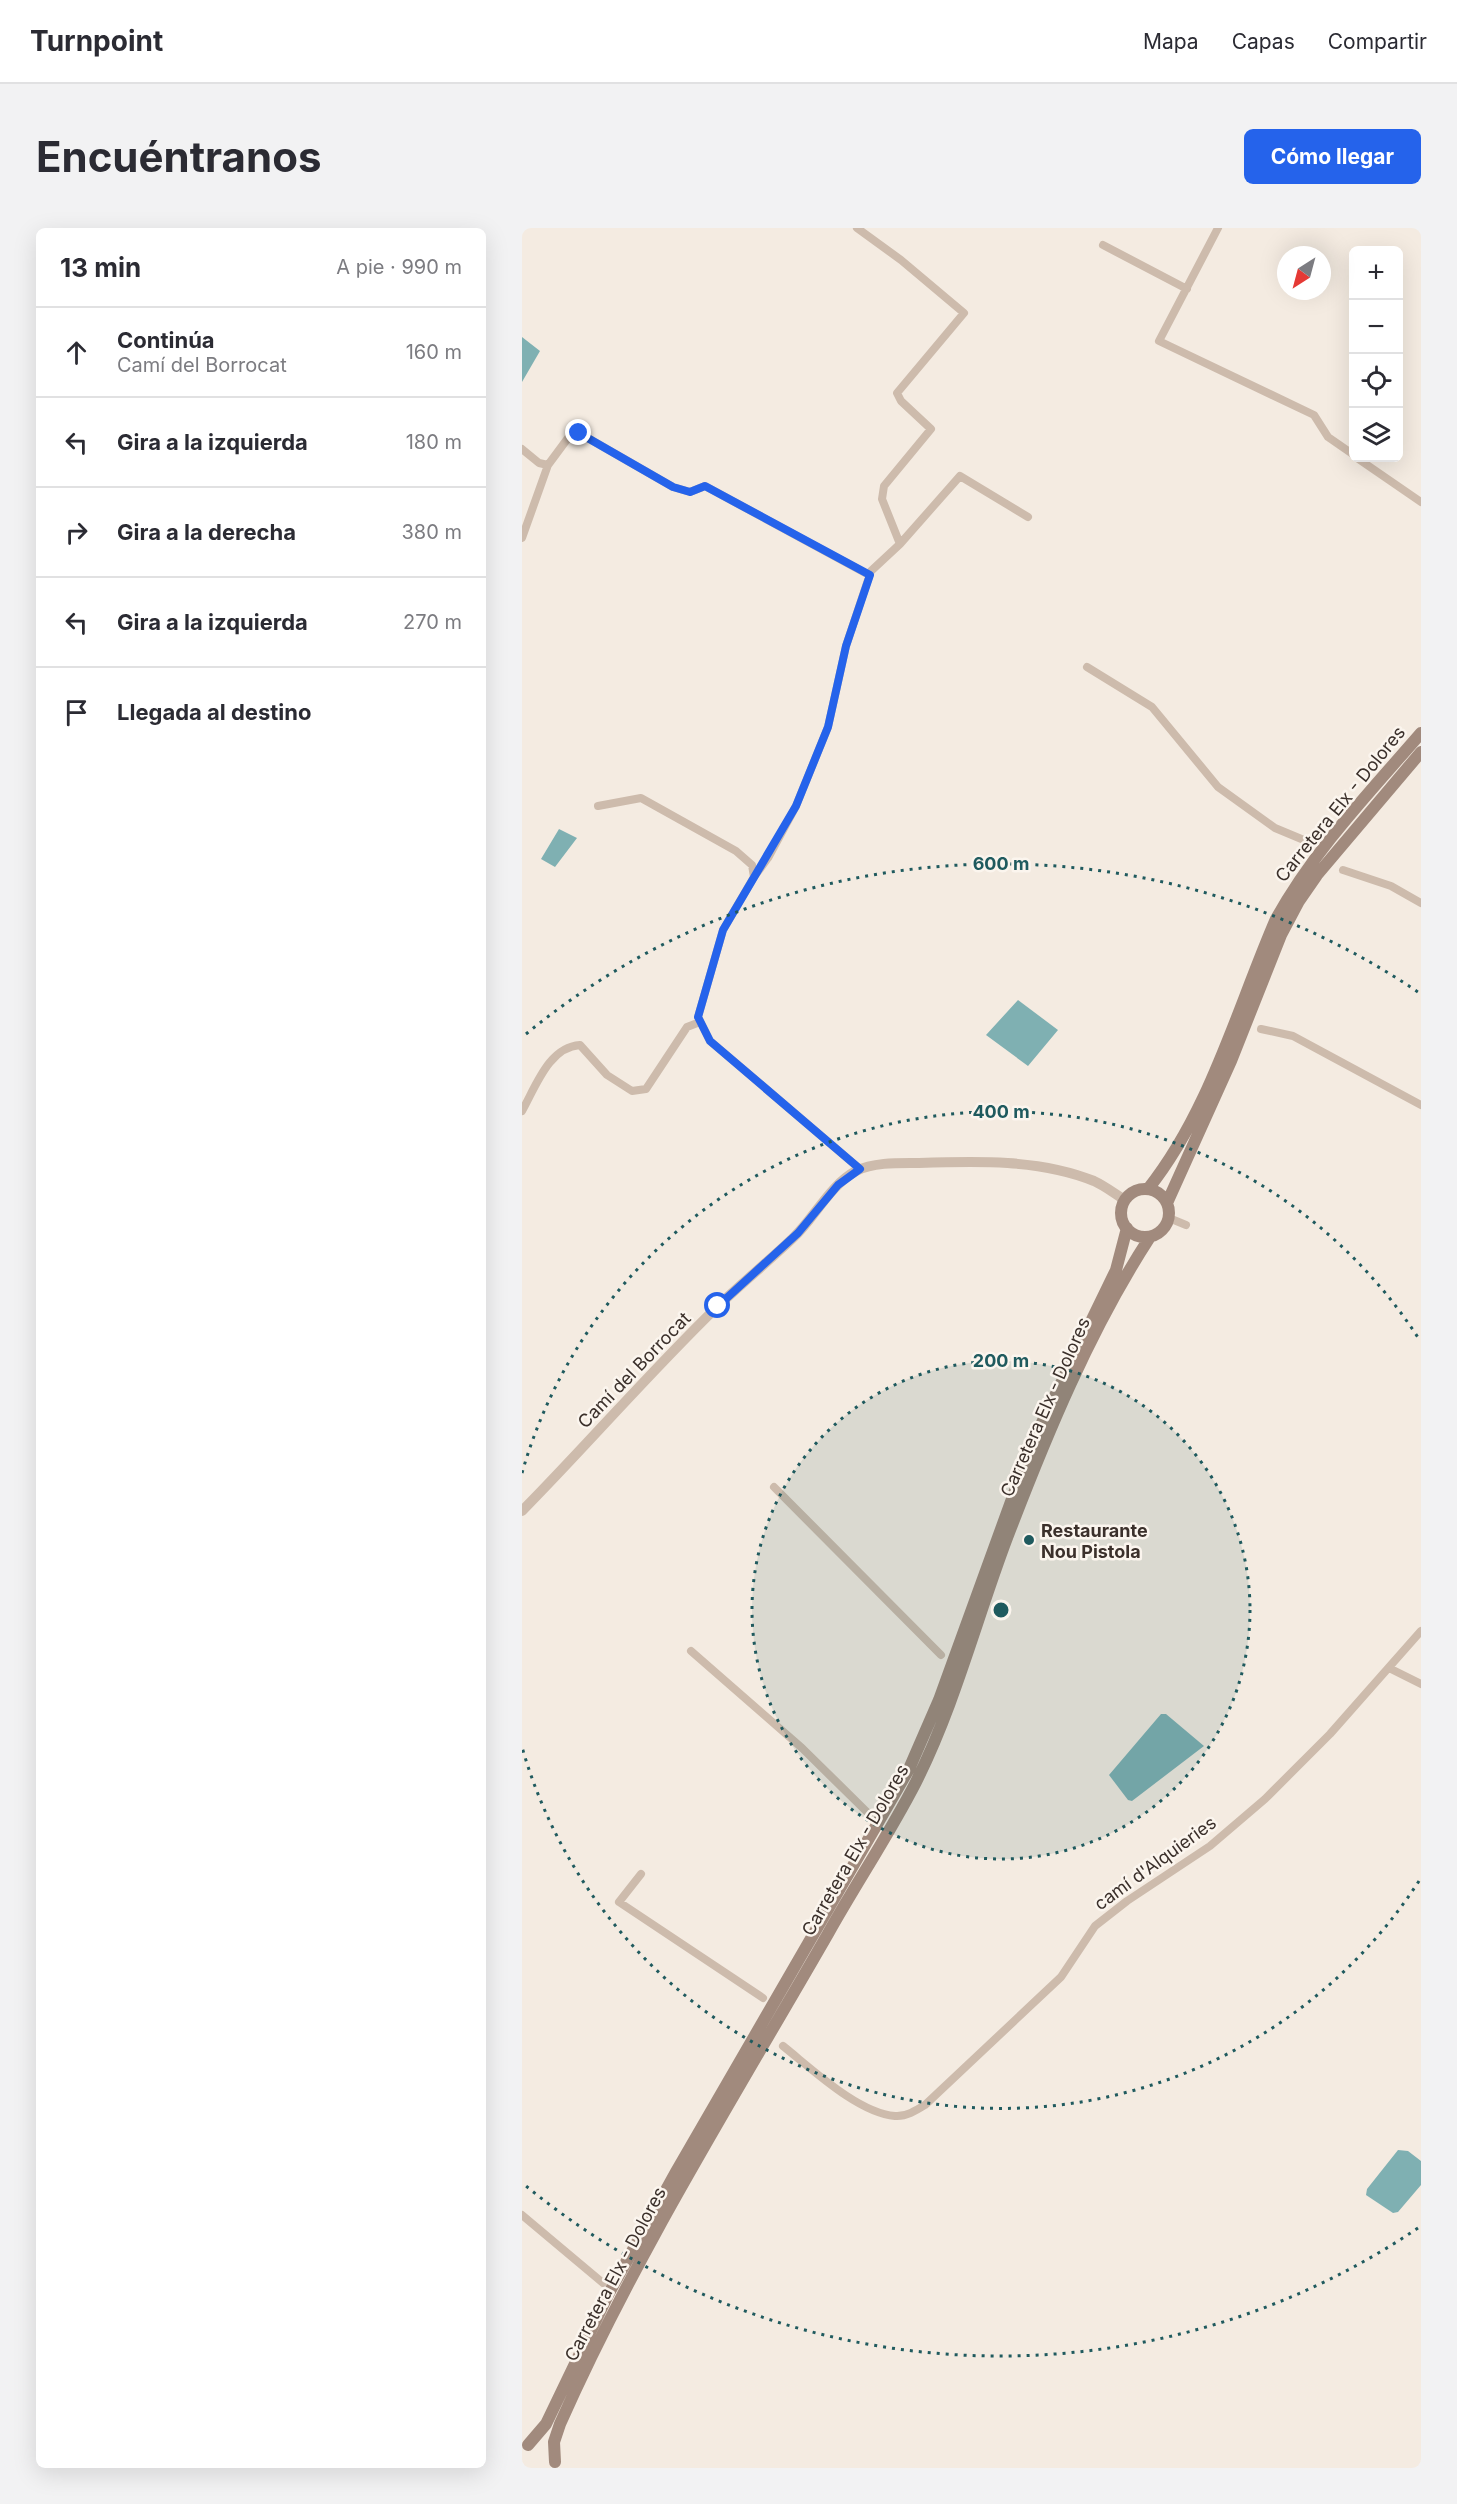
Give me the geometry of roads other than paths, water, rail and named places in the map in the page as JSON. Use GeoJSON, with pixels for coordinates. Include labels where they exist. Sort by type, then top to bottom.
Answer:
{"type":"FeatureCollection","features":[{"type":"Feature","properties":{"kind":"main road","name":"Carretera Elx - Dolores"},"geometry":{"type":"LineString","coordinates":[[1148,1189],[1173,1156],[1191,1122],[1276,919],[1287,900],[1305,872],[1421,733]]}},
{"type":"Feature","properties":{"kind":"main road","name":"Carretera Elx - Dolores"},"geometry":{"type":"LineString","coordinates":[[1167,1203],[1231,1061],[1281,935],[1299,901],[1317,876],[1421,752]]}},
{"type":"Feature","properties":{"kind":"main road"},"geometry":{"type":"LineString","coordinates":[[1148,1189],[1159,1194],[1167,1203],[1169,1218],[1163,1229],[1150,1237],[1138,1236],[1127,1228],[1121,1212],[1125,1200],[1137,1191],[1148,1189]]}},
{"type":"Feature","properties":{"kind":"main road","name":"Carretera Elx - Dolores"},"geometry":{"type":"LineString","coordinates":[[525,2446],[546,2424],[609,2293],[676,2172],[914,1759],[939,1700],[1033,1441],[1116,1270],[1127,1228]]}},
{"type":"Feature","properties":{"kind":"main road","name":"Carretera Elx - Dolores"},"geometry":{"type":"LineString","coordinates":[[556,2465],[554,2442],[560,2424],[612,2313],[677,2193],[914,1785],[958,1682],[1006,1540],[1045,1443],[1092,1344],[1150,1237]]}},
{"type":"Feature","properties":{"kind":"main road"},"geometry":{"type":"LineString","coordinates":[[525,2446],[548,2450],[556,2465]]}},
{"type":"Feature","properties":{"kind":"street"},"geometry":{"type":"LineString","coordinates":[[857,228],[901,260],[964,313],[897,393],[901,401],[931,429],[884,486],[882,499],[900,544]]}},
{"type":"Feature","properties":{"kind":"street"},"geometry":{"type":"LineString","coordinates":[[1218,228],[1159,341],[1314,415],[1328,437],[1349,452]]}},
{"type":"Feature","properties":{"kind":"street"},"geometry":{"type":"LineString","coordinates":[[1103,246],[1187,289]]}},
{"type":"Feature","properties":{"kind":"street"},"geometry":{"type":"LineString","coordinates":[[522,538],[548,465],[571,434],[579,433],[673,487],[690,492],[705,486],[870,575]]}},
{"type":"Feature","properties":{"kind":"street"},"geometry":{"type":"LineString","coordinates":[[522,449],[539,463],[548,465]]}},
{"type":"Feature","properties":{"kind":"street"},"geometry":{"type":"LineString","coordinates":[[1363,462],[1421,502]]}},
{"type":"Feature","properties":{"kind":"street"},"geometry":{"type":"LineString","coordinates":[[860,1169],[710,1041],[698,1017],[723,930],[754,877],[768,858],[796,806],[828,727],[846,646],[870,575],[960,476],[1028,517]]}},
{"type":"Feature","properties":{"kind":"street"},"geometry":{"type":"LineString","coordinates":[[1087,667],[1152,707],[1218,788],[1275,828],[1311,843]]}},
{"type":"Feature","properties":{"kind":"street"},"geometry":{"type":"LineString","coordinates":[[598,806],[641,798],[736,851],[752,865],[754,877]]}},
{"type":"Feature","properties":{"kind":"street"},"geometry":{"type":"LineString","coordinates":[[1343,870],[1391,886],[1421,903]]}},
{"type":"Feature","properties":{"kind":"street"},"geometry":{"type":"LineString","coordinates":[[522,1111],[544,1070],[556,1055],[568,1046],[580,1045],[607,1075],[632,1091],[646,1089],[687,1027],[700,1022]]}},
{"type":"Feature","properties":{"kind":"street"},"geometry":{"type":"LineString","coordinates":[[1261,1029],[1293,1036],[1421,1105]]}},
{"type":"Feature","properties":{"kind":"street","name":"Camí del Borrocat"},"geometry":{"type":"LineString","coordinates":[[522,1511],[694,1330],[798,1233],[838,1185],[860,1169],[868,1166],[905,1163],[1009,1163],[1094,1181],[1125,1200]]}},
{"type":"Feature","properties":{"kind":"street"},"geometry":{"type":"LineString","coordinates":[[1169,1218],[1186,1225]]}},
{"type":"Feature","properties":{"kind":"street"},"geometry":{"type":"LineString","coordinates":[[774,1487],[941,1655]]}},
{"type":"Feature","properties":{"kind":"street","name":"camí d'Alquieries"},"geometry":{"type":"LineString","coordinates":[[783,2046],[831,2085],[872,2110],[897,2117],[925,2105],[1061,1977],[1095,1926],[1127,1901],[1210,1846],[1265,1799],[1330,1734],[1421,1631]]}},
{"type":"Feature","properties":{"kind":"street"},"geometry":{"type":"LineString","coordinates":[[691,1651],[802,1748],[869,1814]]}},
{"type":"Feature","properties":{"kind":"street"},"geometry":{"type":"LineString","coordinates":[[1389,1668],[1421,1684]]}},
{"type":"Feature","properties":{"kind":"street"},"geometry":{"type":"LineString","coordinates":[[640,1874],[619,1902],[763,1998]]}},
{"type":"Feature","properties":{"kind":"street"},"geometry":{"type":"LineString","coordinates":[[522,2215],[603,2283]]}},
{"type":"Feature","properties":{"kind":"water"},"geometry":{"type":"Polygon","coordinates":[[[522,337],[540,351],[522,382],[522,337]]]}},
{"type":"Feature","properties":{"kind":"water"},"geometry":{"type":"Polygon","coordinates":[[[559,829],[577,838],[555,867],[541,859],[559,829]]]}},
{"type":"Feature","properties":{"kind":"water"},"geometry":{"type":"Polygon","coordinates":[[[1018,1000],[1058,1030],[1028,1066],[986,1035],[1018,1000]]]}},
{"type":"Feature","properties":{"kind":"water"},"geometry":{"type":"Polygon","coordinates":[[[1161,1714],[1166,1714],[1204,1746],[1132,1801],[1128,1800],[1109,1775],[1161,1714]]]}},
{"type":"Feature","properties":{"kind":"water"},"geometry":{"type":"Polygon","coordinates":[[[1398,2150],[1408,2151],[1421,2161],[1421,2185],[1398,2212],[1393,2213],[1366,2195],[1367,2189],[1398,2150]]]}},
{"type":"Feature","properties":{"kind":"place","name":"Restaurante Nou Pistola"},"geometry":{"type":"Point","coordinates":[1029,1540]}}]}
